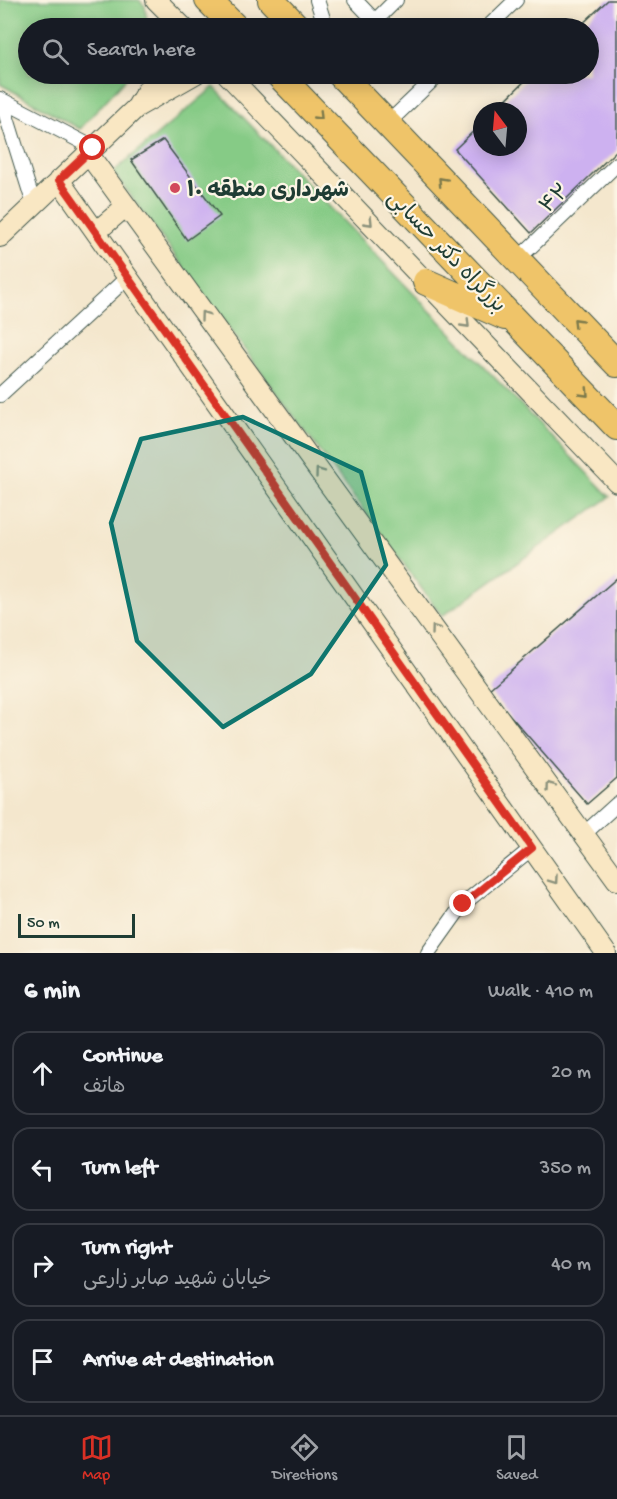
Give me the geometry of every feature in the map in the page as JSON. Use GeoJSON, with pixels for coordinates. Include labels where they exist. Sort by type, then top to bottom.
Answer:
{"type":"FeatureCollection","features":[{"type":"Feature","properties":{"kind":"highway"},"geometry":{"type":"LineString","coordinates":[[208,0],[226,18]]}},
{"type":"Feature","properties":{"kind":"highway"},"geometry":{"type":"LineString","coordinates":[[271,0],[288,18]]}},
{"type":"Feature","properties":{"kind":"highway","name":"بزرگراه دکتر حسابی"},"geometry":{"type":"LineString","coordinates":[[288,84],[617,427]]}},
{"type":"Feature","properties":{"kind":"highway","name":"بزرگراه دکتر حسابی"},"geometry":{"type":"LineString","coordinates":[[351,84],[617,364]]}},
{"type":"Feature","properties":{"kind":"highway"},"geometry":{"type":"LineString","coordinates":[[426,282],[515,321]]}},
{"type":"Feature","properties":{"kind":"street"},"geometry":{"type":"LineString","coordinates":[[316,0],[322,18]]}},
{"type":"Feature","properties":{"kind":"street"},"geometry":{"type":"LineString","coordinates":[[355,0],[372,18]]}},
{"type":"Feature","properties":{"kind":"street"},"geometry":{"type":"LineString","coordinates":[[378,18],[396,0]]}},
{"type":"Feature","properties":{"kind":"street"},"geometry":{"type":"LineString","coordinates":[[497,18],[516,0]]}},
{"type":"Feature","properties":{"kind":"street"},"geometry":{"type":"LineString","coordinates":[[159,3],[165,18]]}},
{"type":"Feature","properties":{"kind":"street"},"geometry":{"type":"LineString","coordinates":[[159,3],[174,18]]}},
{"type":"Feature","properties":{"kind":"street"},"geometry":{"type":"LineString","coordinates":[[137,107],[151,84]]}},
{"type":"Feature","properties":{"kind":"street"},"geometry":{"type":"LineString","coordinates":[[0,237],[137,107],[177,84]]}},
{"type":"Feature","properties":{"kind":"street"},"geometry":{"type":"LineString","coordinates":[[236,84],[617,482]]}},
{"type":"Feature","properties":{"kind":"street"},"geometry":{"type":"LineString","coordinates":[[388,123],[429,84]]}},
{"type":"Feature","properties":{"kind":"street"},"geometry":{"type":"LineString","coordinates":[[1,101],[90,150],[125,207],[585,833],[617,880]]}},
{"type":"Feature","properties":{"kind":"street"},"geometry":{"type":"LineString","coordinates":[[1,101],[34,205]]}},
{"type":"Feature","properties":{"kind":"street","name":"۴۲"},"geometry":{"type":"LineString","coordinates":[[517,260],[617,164]]}},
{"type":"Feature","properties":{"kind":"street"},"geometry":{"type":"LineString","coordinates":[[59,180],[606,953]]}},
{"type":"Feature","properties":{"kind":"street"},"geometry":{"type":"LineString","coordinates":[[96,232],[125,207]]}},
{"type":"Feature","properties":{"kind":"street"},"geometry":{"type":"LineString","coordinates":[[0,395],[128,277]]}},
{"type":"Feature","properties":{"kind":"street"},"geometry":{"type":"LineString","coordinates":[[585,833],[617,804]]}},
{"type":"Feature","properties":{"kind":"street"},"geometry":{"type":"LineString","coordinates":[[428,953],[463,904],[532,848]]}},
{"type":"Feature","properties":{"kind":"highlighted area"},"geometry":{"type":"Polygon","coordinates":[[[243,417],[361,472],[386,565],[311,674],[223,727],[137,641],[111,523],[141,439],[243,417]]]}},
{"type":"Feature","properties":{"kind":"green space"},"geometry":{"type":"Polygon","coordinates":[[[0,0],[139,0],[145,6],[147,18],[18,18],[18,84],[121,84],[80,129],[0,84],[0,0]]]}},
{"type":"Feature","properties":{"kind":"green space"},"geometry":{"type":"Polygon","coordinates":[[[214,87],[610,497],[442,616],[113,172],[214,87]]]}},
{"type":"Feature","properties":{"kind":"building"},"geometry":{"type":"Polygon","coordinates":[[[608,0],[617,0],[617,150],[531,233],[455,149],[473,132],[473,156],[527,156],[527,102],[503,102],[522,84],[599,84],[599,18],[589,18],[608,0]]]}},
{"type":"Feature","properties":{"kind":"building","name":"شهرداری منطقه ۱۰"},"geometry":{"type":"Polygon","coordinates":[[[163,140],[220,216],[187,240],[131,160],[163,140]]]}},
{"type":"Feature","properties":{"kind":"building"},"geometry":{"type":"Polygon","coordinates":[[[617,578],[617,778],[587,804],[488,690],[617,578]]]}},
{"type":"Feature","properties":{"kind":"place","name":"شهرداری منطقه ۱۰"},"geometry":{"type":"Point","coordinates":[175,188]}},
{"type":"Feature","properties":{"kind":"route"},"geometry":{"type":"LineString","coordinates":[[93,148],[59,180],[532,848],[463,904]]}}]}
